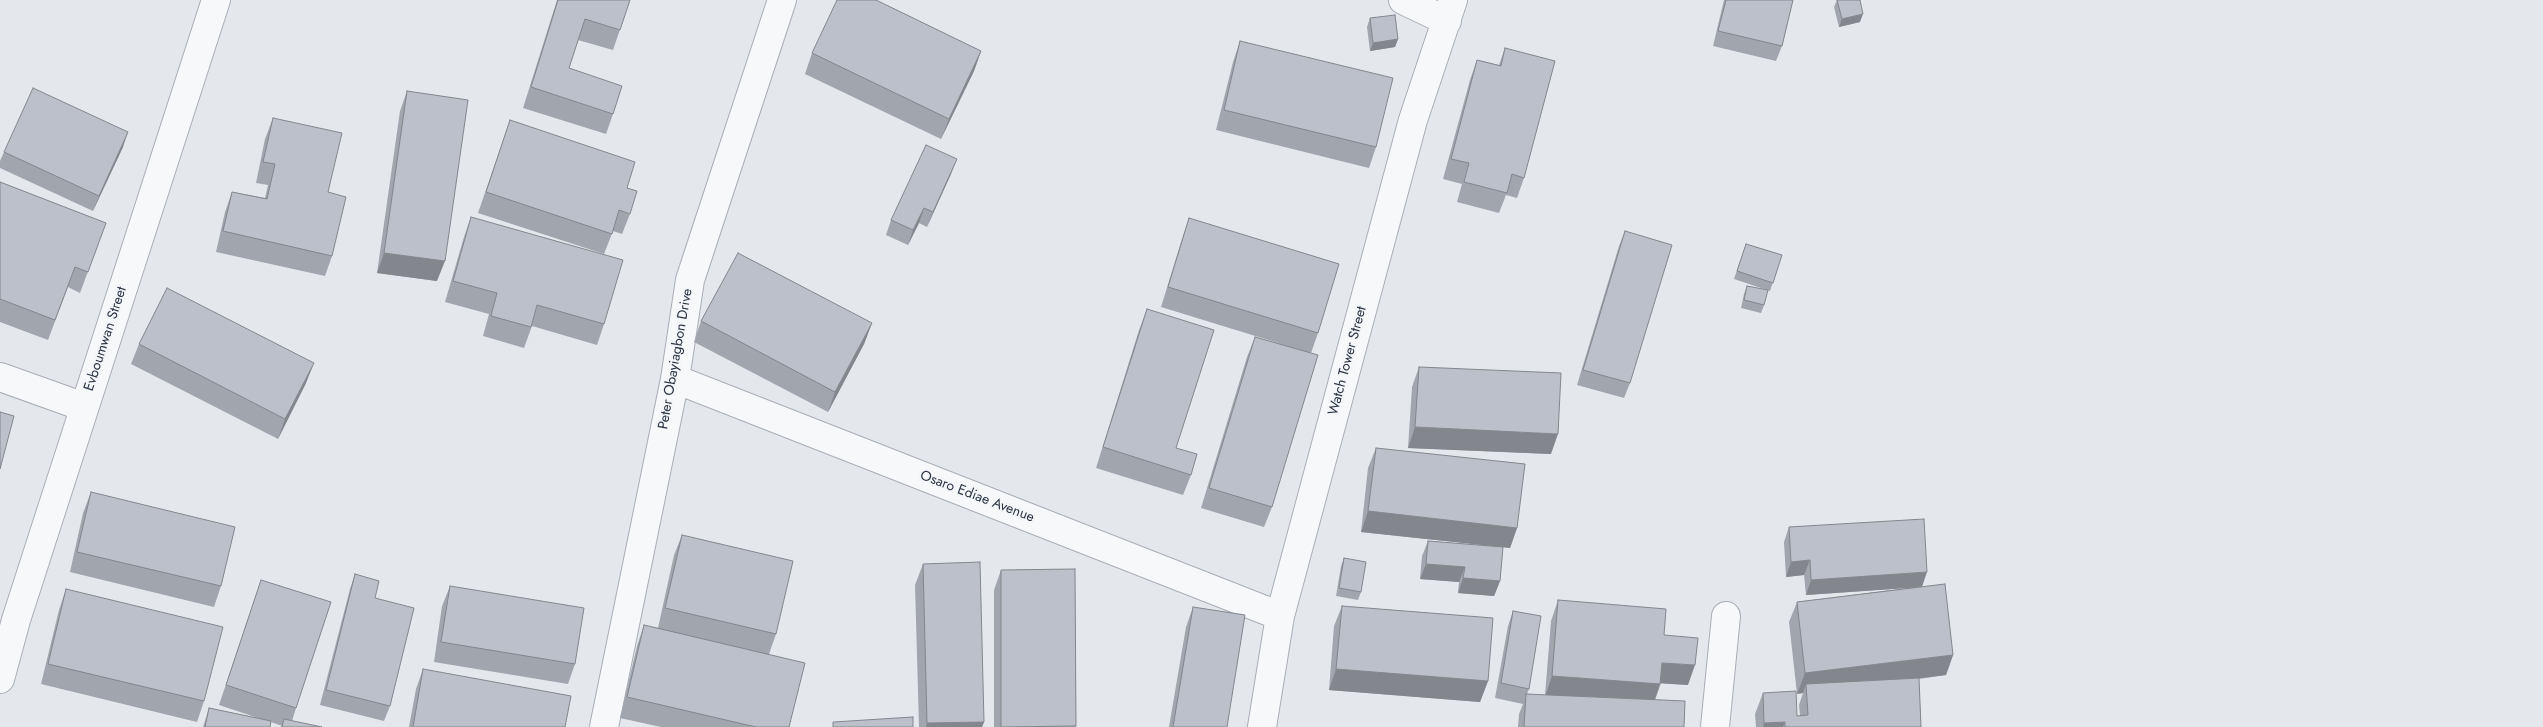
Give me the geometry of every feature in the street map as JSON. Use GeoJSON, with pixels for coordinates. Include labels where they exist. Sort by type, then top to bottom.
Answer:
{"type":"FeatureCollection","features":[{"type":"Feature","properties":{"kind":"street","name":"Evboumwan Street"},"geometry":{"type":"LineString","coordinates":[[0,680],[16,620],[216,0]]}},
{"type":"Feature","properties":{"kind":"street","name":"Peter Obayiagbon Drive"},"geometry":{"type":"LineString","coordinates":[[604,727],[675,379],[690,280],[782,0]]}},
{"type":"Feature","properties":{"kind":"street"},"geometry":{"type":"LineString","coordinates":[[1403,0],[1450,11]]}},
{"type":"Feature","properties":{"kind":"street","name":"Watch Tower Street"},"geometry":{"type":"LineString","coordinates":[[1262,727],[1280,616],[1413,120],[1450,11]]}},
{"type":"Feature","properties":{"kind":"street"},"geometry":{"type":"LineString","coordinates":[[0,377],[84,407]]}},
{"type":"Feature","properties":{"kind":"street","name":"Osaro Ediae Avenue"},"geometry":{"type":"LineString","coordinates":[[675,379],[1280,616]]}},
{"type":"Feature","properties":{"kind":"street"},"geometry":{"type":"LineString","coordinates":[[1715,727],[1726,616]]}},
{"type":"Feature","properties":{"kind":"building"},"geometry":{"type":"Polygon","coordinates":[[[558,0],[630,0],[620,30],[585,19],[569,68],[622,86],[613,114],[531,87],[558,0]]]}},
{"type":"Feature","properties":{"kind":"building"},"geometry":{"type":"Polygon","coordinates":[[[837,0],[876,0],[981,51],[949,119],[812,53],[837,0]]]}},
{"type":"Feature","properties":{"kind":"building"},"geometry":{"type":"Polygon","coordinates":[[[1726,0],[1793,0],[1782,46],[1718,31],[1726,0]]]}},
{"type":"Feature","properties":{"kind":"building"},"geometry":{"type":"Polygon","coordinates":[[[1837,0],[1860,0],[1863,14],[1842,19],[1837,0]]]}},
{"type":"Feature","properties":{"kind":"building"},"geometry":{"type":"Polygon","coordinates":[[[1395,15],[1398,39],[1373,43],[1370,18],[1395,15]]]}},
{"type":"Feature","properties":{"kind":"building"},"geometry":{"type":"Polygon","coordinates":[[[1240,41],[1393,78],[1376,147],[1224,110],[1240,41]]]}},
{"type":"Feature","properties":{"kind":"building"},"geometry":{"type":"Polygon","coordinates":[[[1505,48],[1555,61],[1524,178],[1512,174],[1507,193],[1464,182],[1469,163],[1451,159],[1477,60],[1501,66],[1505,48]]]}},
{"type":"Feature","properties":{"kind":"building"},"geometry":{"type":"Polygon","coordinates":[[[33,88],[128,132],[99,196],[4,152],[33,88]]]}},
{"type":"Feature","properties":{"kind":"building"},"geometry":{"type":"Polygon","coordinates":[[[407,91],[468,100],[445,261],[384,253],[407,91]]]}},
{"type":"Feature","properties":{"kind":"building"},"geometry":{"type":"Polygon","coordinates":[[[273,118],[342,133],[328,192],[346,197],[332,256],[223,231],[232,192],[267,199],[275,164],[263,162],[273,118]]]}},
{"type":"Feature","properties":{"kind":"building"},"geometry":{"type":"Polygon","coordinates":[[[510,120],[635,162],[627,188],[637,191],[630,214],[619,210],[612,234],[486,192],[510,120]]]}},
{"type":"Feature","properties":{"kind":"building"},"geometry":{"type":"Polygon","coordinates":[[[926,145],[957,159],[933,212],[924,208],[913,230],[891,220],[926,145]]]}},
{"type":"Feature","properties":{"kind":"building"},"geometry":{"type":"Polygon","coordinates":[[[0,182],[106,223],[88,272],[75,267],[55,320],[0,299],[0,182]]]}},
{"type":"Feature","properties":{"kind":"building"},"geometry":{"type":"Polygon","coordinates":[[[471,217],[623,260],[604,324],[537,305],[531,327],[491,316],[497,293],[453,281],[471,217]]]}},
{"type":"Feature","properties":{"kind":"building"},"geometry":{"type":"Polygon","coordinates":[[[1189,218],[1339,264],[1318,333],[1168,287],[1189,218]]]}},
{"type":"Feature","properties":{"kind":"building"},"geometry":{"type":"Polygon","coordinates":[[[1625,231],[1672,245],[1630,383],[1583,370],[1625,231]]]}},
{"type":"Feature","properties":{"kind":"building"},"geometry":{"type":"Polygon","coordinates":[[[1746,244],[1782,255],[1773,283],[1737,271],[1746,244]]]}},
{"type":"Feature","properties":{"kind":"building"},"geometry":{"type":"Polygon","coordinates":[[[738,253],[872,323],[835,392],[701,321],[738,253]]]}},
{"type":"Feature","properties":{"kind":"building"},"geometry":{"type":"Polygon","coordinates":[[[1747,286],[1768,290],[1764,305],[1744,300],[1747,286]]]}},
{"type":"Feature","properties":{"kind":"building"},"geometry":{"type":"Polygon","coordinates":[[[167,288],[314,363],[285,419],[139,344],[167,288]]]}},
{"type":"Feature","properties":{"kind":"building"},"geometry":{"type":"Polygon","coordinates":[[[1147,309],[1214,330],[1176,448],[1197,454],[1191,475],[1103,447],[1147,309]]]}},
{"type":"Feature","properties":{"kind":"building"},"geometry":{"type":"Polygon","coordinates":[[[1255,337],[1318,355],[1272,507],[1209,488],[1255,337]]]}},
{"type":"Feature","properties":{"kind":"building"},"geometry":{"type":"Polygon","coordinates":[[[1419,367],[1561,373],[1558,434],[1415,427],[1419,367]]]}},
{"type":"Feature","properties":{"kind":"building"},"geometry":{"type":"Polygon","coordinates":[[[0,412],[14,416],[0,469],[0,412]]]}},
{"type":"Feature","properties":{"kind":"building"},"geometry":{"type":"Polygon","coordinates":[[[1376,448],[1525,464],[1517,528],[1368,511],[1376,448]]]}},
{"type":"Feature","properties":{"kind":"building"},"geometry":{"type":"Polygon","coordinates":[[[91,492],[235,527],[221,586],[77,552],[91,492]]]}},
{"type":"Feature","properties":{"kind":"building"},"geometry":{"type":"Polygon","coordinates":[[[1924,519],[1927,572],[1811,580],[1810,560],[1791,562],[1789,527],[1924,519]]]}},
{"type":"Feature","properties":{"kind":"building"},"geometry":{"type":"Polygon","coordinates":[[[682,535],[793,561],[776,634],[665,608],[682,535]]]}},
{"type":"Feature","properties":{"kind":"building"},"geometry":{"type":"Polygon","coordinates":[[[1428,541],[1503,547],[1500,581],[1463,578],[1465,567],[1426,564],[1428,541]]]}},
{"type":"Feature","properties":{"kind":"building"},"geometry":{"type":"Polygon","coordinates":[[[1344,558],[1366,562],[1361,592],[1339,588],[1344,558]]]}},
{"type":"Feature","properties":{"kind":"building"},"geometry":{"type":"Polygon","coordinates":[[[980,562],[984,722],[927,723],[923,564],[980,562]]]}},
{"type":"Feature","properties":{"kind":"building"},"geometry":{"type":"Polygon","coordinates":[[[1075,569],[1076,726],[1001,727],[1001,570],[1075,569]]]}},
{"type":"Feature","properties":{"kind":"building"},"geometry":{"type":"Polygon","coordinates":[[[355,574],[379,581],[375,598],[414,608],[390,706],[326,690],[355,574]]]}},
{"type":"Feature","properties":{"kind":"building"},"geometry":{"type":"Polygon","coordinates":[[[261,580],[331,602],[296,708],[226,685],[261,580]]]}},
{"type":"Feature","properties":{"kind":"building"},"geometry":{"type":"Polygon","coordinates":[[[1945,584],[1953,655],[1805,673],[1797,602],[1945,584]]]}},
{"type":"Feature","properties":{"kind":"building"},"geometry":{"type":"Polygon","coordinates":[[[450,586],[584,608],[575,664],[441,642],[450,586]]]}},
{"type":"Feature","properties":{"kind":"building"},"geometry":{"type":"Polygon","coordinates":[[[66,589],[223,627],[204,701],[48,664],[66,589]]]}},
{"type":"Feature","properties":{"kind":"building"},"geometry":{"type":"Polygon","coordinates":[[[1558,600],[1666,609],[1664,635],[1698,638],[1695,665],[1662,663],[1660,684],[1552,676],[1558,600]]]}},
{"type":"Feature","properties":{"kind":"building"},"geometry":{"type":"Polygon","coordinates":[[[1342,606],[1493,618],[1488,681],[1336,669],[1342,606]]]}},
{"type":"Feature","properties":{"kind":"building"},"geometry":{"type":"Polygon","coordinates":[[[1193,607],[1245,615],[1227,727],[1173,727],[1193,607]]]}},
{"type":"Feature","properties":{"kind":"building"},"geometry":{"type":"Polygon","coordinates":[[[1513,611],[1541,616],[1529,689],[1501,683],[1513,611]]]}},
{"type":"Feature","properties":{"kind":"building"},"geometry":{"type":"Polygon","coordinates":[[[644,625],[805,663],[789,727],[756,727],[627,697],[644,625]]]}},
{"type":"Feature","properties":{"kind":"building"},"geometry":{"type":"Polygon","coordinates":[[[423,669],[571,696],[565,727],[413,727],[423,669]]]}},
{"type":"Feature","properties":{"kind":"building"},"geometry":{"type":"Polygon","coordinates":[[[1919,678],[1921,727],[1785,727],[1785,722],[1764,723],[1763,693],[1796,691],[1797,716],[1808,715],[1806,684],[1919,678]]]}},
{"type":"Feature","properties":{"kind":"building"},"geometry":{"type":"Polygon","coordinates":[[[1526,694],[1685,701],[1684,727],[1524,727],[1526,694]]]}},
{"type":"Feature","properties":{"kind":"building"},"geometry":{"type":"Polygon","coordinates":[[[209,708],[271,721],[270,727],[205,727],[209,708]]]}},
{"type":"Feature","properties":{"kind":"building"},"geometry":{"type":"Polygon","coordinates":[[[913,717],[913,727],[833,727],[833,722],[913,717]]]}},
{"type":"Feature","properties":{"kind":"building"},"geometry":{"type":"Polygon","coordinates":[[[284,719],[322,727],[282,727],[284,719]]]}}]}
